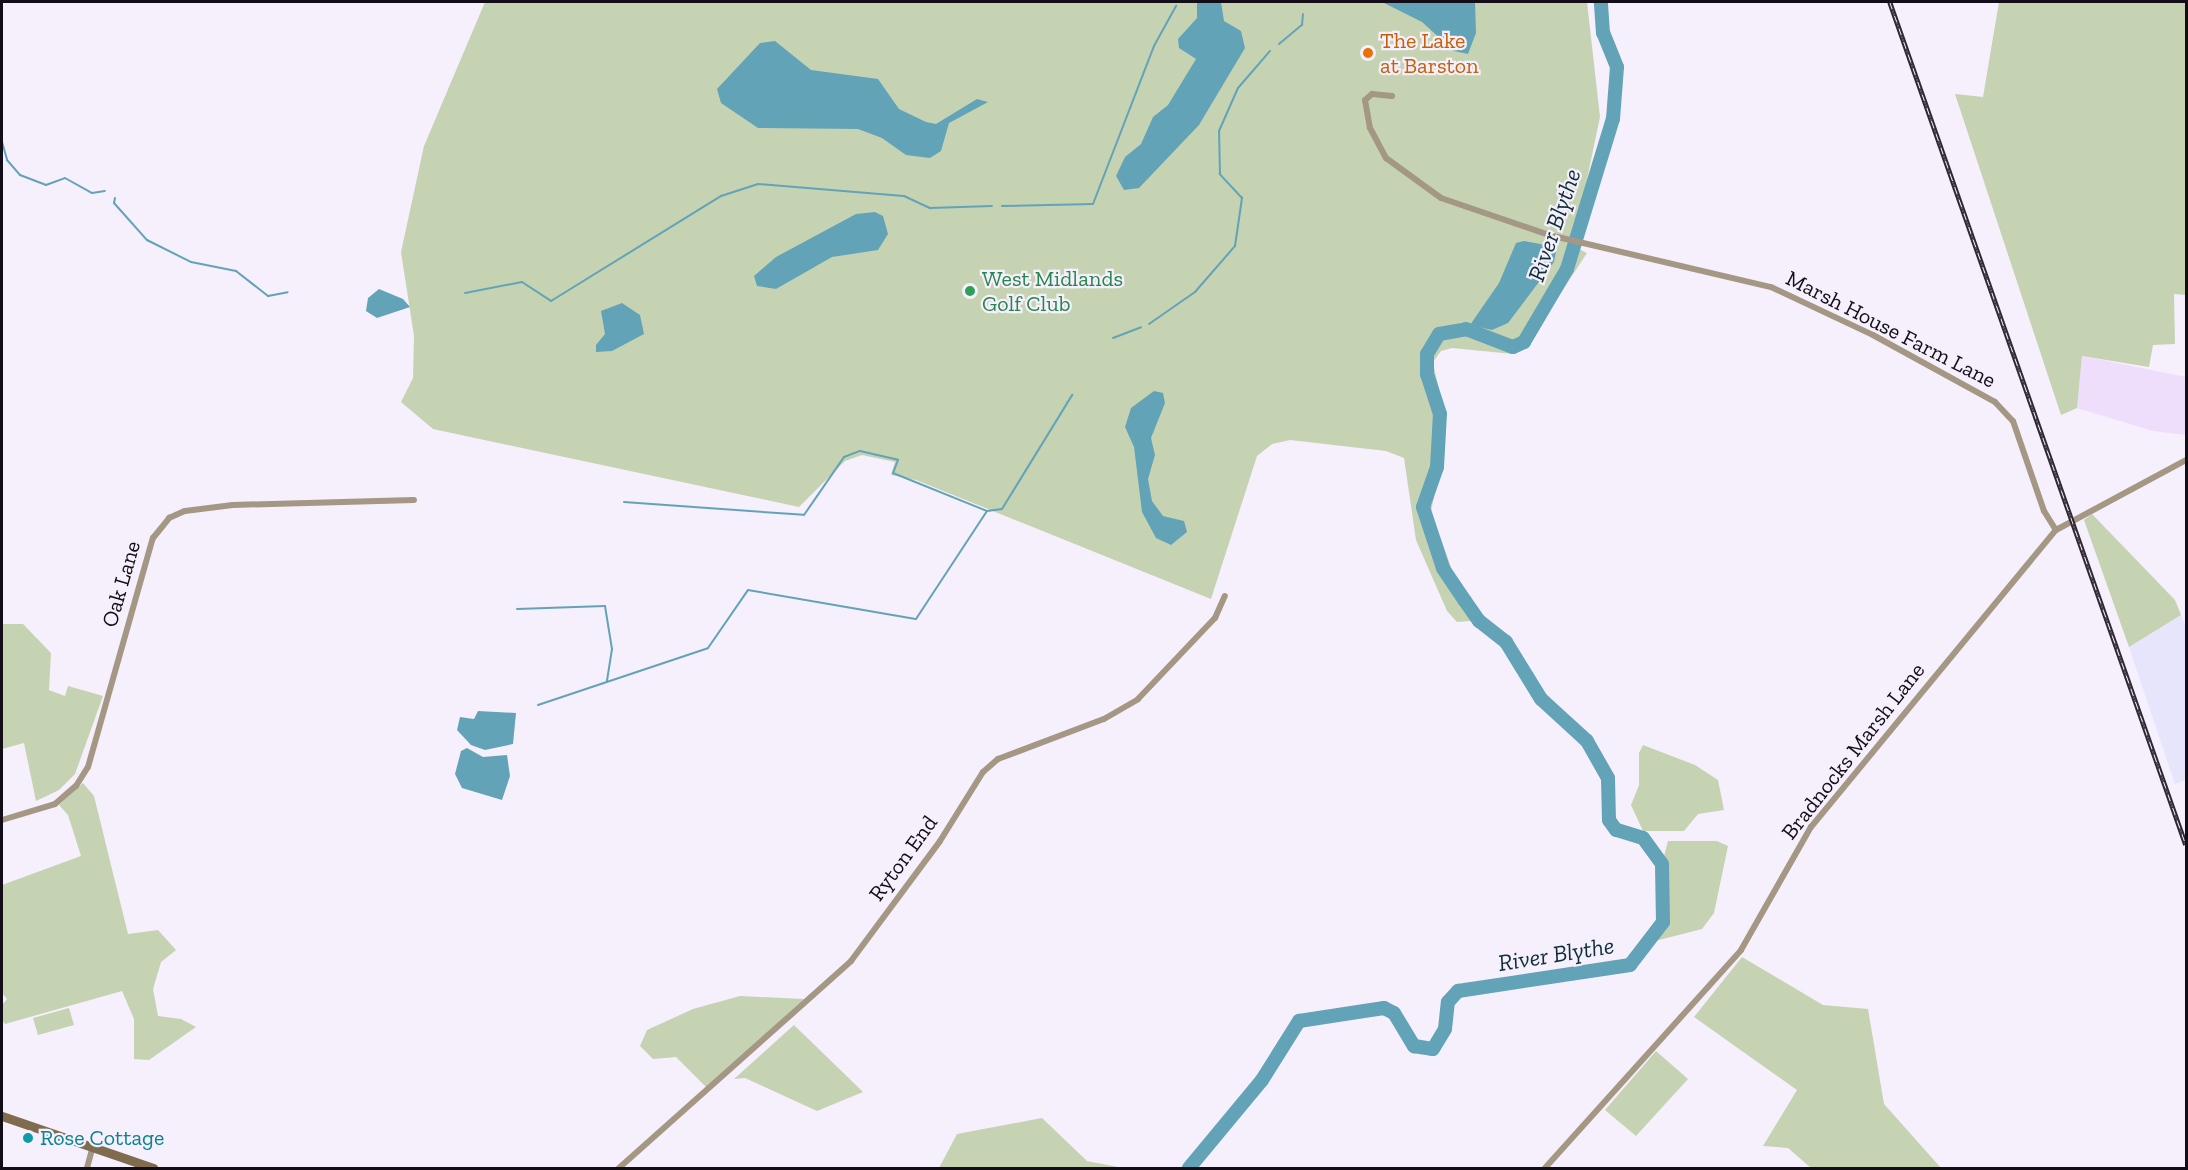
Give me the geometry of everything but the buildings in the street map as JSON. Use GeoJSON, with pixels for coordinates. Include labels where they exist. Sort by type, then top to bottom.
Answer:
{"type":"FeatureCollection","features":[{"type":"Feature","properties":{"kind":"street","name":"Marsh House Farm Lane"},"geometry":{"type":"LineString","coordinates":[[1392,96],[1372,94],[1363,108],[1386,158],[1441,198],[1549,235],[1799,298],[1995,402],[2013,421],[2044,511],[2056,530]]}},
{"type":"Feature","properties":{"kind":"street","name":"Bradnocks Marsh Lane"},"geometry":{"type":"LineString","coordinates":[[1545,1168],[1741,950],[1811,827],[2056,530],[2187,460]]}},
{"type":"Feature","properties":{"kind":"street","name":"Oak Lane"},"geometry":{"type":"LineString","coordinates":[[2,820],[55,804],[76,786],[88,767],[153,538],[170,518],[185,510],[233,505],[414,501]]}},
{"type":"Feature","properties":{"kind":"street","name":"Ryton End"},"geometry":{"type":"LineString","coordinates":[[619,1168],[851,961],[940,842],[983,772],[998,759],[1104,719],[1138,699],[1215,618],[1225,596]]}},
{"type":"Feature","properties":{"kind":"street"},"geometry":{"type":"LineString","coordinates":[[2,1116],[92,1149],[153,1168]]}},
{"type":"Feature","properties":{"kind":"street"},"geometry":{"type":"LineString","coordinates":[[87,1168],[92,1149]]}},
{"type":"Feature","properties":{"kind":"shaded area"},"geometry":{"type":"Polygon","coordinates":[[[2082,356],[2186,377],[2186,435],[2153,431],[2077,408],[2082,356]]]}},
{"type":"Feature","properties":{"kind":"shaded area"},"geometry":{"type":"Polygon","coordinates":[[[2181,615],[2186,627],[2186,780],[2175,784],[2129,647],[2181,615]]]}},
{"type":"Feature","properties":{"kind":"green space","name":"West Midlands Golf Club"},"geometry":{"type":"Polygon","coordinates":[[[485,2],[1587,2],[1600,117],[1573,246],[1587,253],[1525,348],[1513,354],[1452,348],[1441,351],[1433,362],[1441,399],[1442,461],[1431,511],[1452,570],[1483,620],[1457,622],[1447,611],[1416,540],[1404,458],[1386,451],[1290,440],[1272,444],[1257,456],[1211,599],[916,480],[891,475],[895,462],[862,455],[845,461],[799,507],[433,429],[401,402],[413,378],[414,336],[401,252],[424,146],[485,2]]]}},
{"type":"Feature","properties":{"kind":"green space"},"geometry":{"type":"Polygon","coordinates":[[[1999,2],[2186,2],[2186,295],[2174,294],[2175,344],[2153,345],[2149,367],[2082,356],[2077,408],[2061,415],[1955,94],[1983,97],[1999,2]]]}},
{"type":"Feature","properties":{"kind":"green space"},"geometry":{"type":"Polygon","coordinates":[[[2092,514],[2175,600],[2181,615],[2129,647],[2084,520],[2092,514]]]}},
{"type":"Feature","properties":{"kind":"green space"},"geometry":{"type":"Polygon","coordinates":[[[2,624],[23,624],[51,653],[49,690],[65,696],[68,686],[103,696],[75,774],[59,790],[36,801],[24,743],[2,749],[2,624]]]}},
{"type":"Feature","properties":{"kind":"green space"},"geometry":{"type":"Polygon","coordinates":[[[1643,745],[1695,765],[1718,780],[1724,810],[1698,814],[1684,831],[1643,831],[1631,805],[1639,785],[1639,753],[1643,745]]]}},
{"type":"Feature","properties":{"kind":"green space"},"geometry":{"type":"Polygon","coordinates":[[[83,783],[94,796],[128,934],[158,930],[176,950],[161,962],[153,989],[158,1016],[181,1019],[196,1027],[149,1060],[134,1059],[134,1019],[122,991],[5,1024],[2,1020],[2,1005],[7,999],[2,993],[2,885],[81,856],[68,815],[59,805],[83,783]]]}},
{"type":"Feature","properties":{"kind":"green space"},"geometry":{"type":"Polygon","coordinates":[[[1668,841],[1717,841],[1728,846],[1714,913],[1702,929],[1651,942],[1663,922],[1662,864],[1668,841]]]}},
{"type":"Feature","properties":{"kind":"green space"},"geometry":{"type":"Polygon","coordinates":[[[1742,957],[1823,1005],[1868,1009],[1884,1104],[1941,1168],[1811,1168],[1788,1148],[1763,1146],[1797,1090],[1694,1017],[1742,957]]]}},
{"type":"Feature","properties":{"kind":"green space"},"geometry":{"type":"Polygon","coordinates":[[[740,996],[804,999],[707,1088],[676,1057],[653,1059],[640,1046],[647,1030],[693,1009],[740,996]]]}},
{"type":"Feature","properties":{"kind":"green space"},"geometry":{"type":"Polygon","coordinates":[[[69,1008],[74,1025],[38,1035],[33,1018],[69,1008]]]}},
{"type":"Feature","properties":{"kind":"green space"},"geometry":{"type":"Polygon","coordinates":[[[794,1025],[863,1092],[817,1111],[745,1078],[734,1079],[794,1025]]]}},
{"type":"Feature","properties":{"kind":"green space"},"geometry":{"type":"Polygon","coordinates":[[[1656,1051],[1688,1079],[1636,1136],[1605,1110],[1656,1051]]]}},
{"type":"Feature","properties":{"kind":"green space"},"geometry":{"type":"Polygon","coordinates":[[[1042,1118],[1087,1161],[1123,1168],[939,1168],[957,1134],[1042,1118]]]}},
{"type":"Feature","properties":{"kind":"water"},"geometry":{"type":"Polygon","coordinates":[[[1197,2],[1221,2],[1224,21],[1241,31],[1245,48],[1199,125],[1139,188],[1124,190],[1116,176],[1125,157],[1141,144],[1153,117],[1168,105],[1196,59],[1179,48],[1178,39],[1197,18],[1197,2]]]}},
{"type":"Feature","properties":{"kind":"water"},"geometry":{"type":"Polygon","coordinates":[[[1382,2],[1475,2],[1476,33],[1468,54],[1454,51],[1422,22],[1382,2]]]}},
{"type":"Feature","properties":{"kind":"water"},"geometry":{"type":"Polygon","coordinates":[[[775,41],[811,70],[878,79],[899,109],[926,122],[936,124],[977,99],[988,102],[949,123],[941,151],[930,158],[906,155],[882,138],[858,129],[758,128],[721,103],[717,89],[760,43],[775,41]]]}},
{"type":"Feature","properties":{"kind":"water"},"geometry":{"type":"Polygon","coordinates":[[[875,212],[883,216],[888,234],[878,250],[832,257],[776,289],[757,286],[754,276],[776,257],[856,214],[875,212]]]}},
{"type":"Feature","properties":{"kind":"water"},"geometry":{"type":"Polygon","coordinates":[[[1524,241],[1551,246],[1556,251],[1554,262],[1508,323],[1492,330],[1470,325],[1499,283],[1516,243],[1524,241]]]}},
{"type":"Feature","properties":{"kind":"water"},"geometry":{"type":"Polygon","coordinates":[[[379,289],[403,299],[410,307],[377,318],[366,311],[368,298],[379,289]]]}},
{"type":"Feature","properties":{"kind":"water"},"geometry":{"type":"Polygon","coordinates":[[[622,303],[640,315],[644,334],[612,351],[596,352],[596,345],[605,334],[601,311],[622,303]]]}},
{"type":"Feature","properties":{"kind":"water"},"geometry":{"type":"Polygon","coordinates":[[[1154,391],[1163,393],[1165,403],[1151,438],[1155,455],[1148,479],[1152,501],[1163,516],[1184,521],[1187,532],[1171,545],[1156,538],[1142,512],[1134,447],[1125,427],[1131,408],[1154,391]]]}},
{"type":"Feature","properties":{"kind":"water"},"geometry":{"type":"Polygon","coordinates":[[[478,711],[516,713],[513,744],[485,750],[471,745],[457,730],[460,717],[474,719],[478,711]]]}},
{"type":"Feature","properties":{"kind":"water"},"geometry":{"type":"Polygon","coordinates":[[[467,748],[483,757],[507,755],[510,776],[502,800],[462,788],[455,774],[461,751],[467,748]]]}},
{"type":"Feature","properties":{"kind":"waterway","name":"River Blythe"},"geometry":{"type":"LineString","coordinates":[[1189,1168],[1262,1080],[1299,1021],[1384,1008],[1394,1013],[1414,1046],[1433,1049],[1445,1029],[1448,1002],[1458,991],[1630,965],[1663,922],[1662,864],[1643,838],[1616,830],[1609,820],[1608,778],[1587,741],[1541,699],[1506,642],[1479,621],[1443,568],[1423,507],[1437,467],[1440,414],[1427,374],[1427,354],[1439,334],[1466,329],[1513,347],[1524,342],[1567,269],[1613,119],[1617,67],[1603,33],[1601,2]]}},
{"type":"Feature","properties":{"kind":"waterway"},"geometry":{"type":"LineString","coordinates":[[1002,206],[1093,204],[1154,46],[1176,6]]}},
{"type":"Feature","properties":{"kind":"waterway"},"geometry":{"type":"LineString","coordinates":[[1279,44],[1302,25],[1303,14]]}},
{"type":"Feature","properties":{"kind":"waterway"},"geometry":{"type":"LineString","coordinates":[[1149,324],[1195,292],[1235,246],[1242,198],[1220,174],[1219,131],[1238,88],[1270,51]]}},
{"type":"Feature","properties":{"kind":"waterway"},"geometry":{"type":"LineString","coordinates":[[2,112],[2,117]]}},
{"type":"Feature","properties":{"kind":"waterway"},"geometry":{"type":"LineString","coordinates":[[2,142],[7,160],[20,175],[46,185],[65,178],[92,193],[105,191]]}},
{"type":"Feature","properties":{"kind":"waterway"},"geometry":{"type":"LineString","coordinates":[[465,293],[522,282],[551,301],[721,196],[758,184],[904,196],[930,208],[992,206]]}},
{"type":"Feature","properties":{"kind":"waterway"},"geometry":{"type":"LineString","coordinates":[[115,198],[114,203],[147,240],[191,262],[236,271],[268,296],[288,292]]}},
{"type":"Feature","properties":{"kind":"waterway"},"geometry":{"type":"LineString","coordinates":[[1113,338],[1141,327]]}},
{"type":"Feature","properties":{"kind":"waterway"},"geometry":{"type":"LineString","coordinates":[[538,705],[708,648],[748,590],[916,619],[987,511],[1002,509],[1072,395]]}},
{"type":"Feature","properties":{"kind":"waterway"},"geometry":{"type":"LineString","coordinates":[[624,502],[804,515],[844,457],[860,451],[898,460],[893,473],[987,511]]}},
{"type":"Feature","properties":{"kind":"waterway"},"geometry":{"type":"LineString","coordinates":[[517,609],[605,606],[612,649],[607,682]]}},
{"type":"Feature","properties":{"kind":"railway"},"geometry":{"type":"LineString","coordinates":[[1890,2],[2186,845]]}},
{"type":"Feature","properties":{"kind":"place","name":"The Lake at Barston"},"geometry":{"type":"Point","coordinates":[1368,53]}},
{"type":"Feature","properties":{"kind":"place","name":"West Midlands Golf Club"},"geometry":{"type":"Point","coordinates":[970,291]}},
{"type":"Feature","properties":{"kind":"place","name":"Rose Cottage"},"geometry":{"type":"Point","coordinates":[28,1138]}}]}
